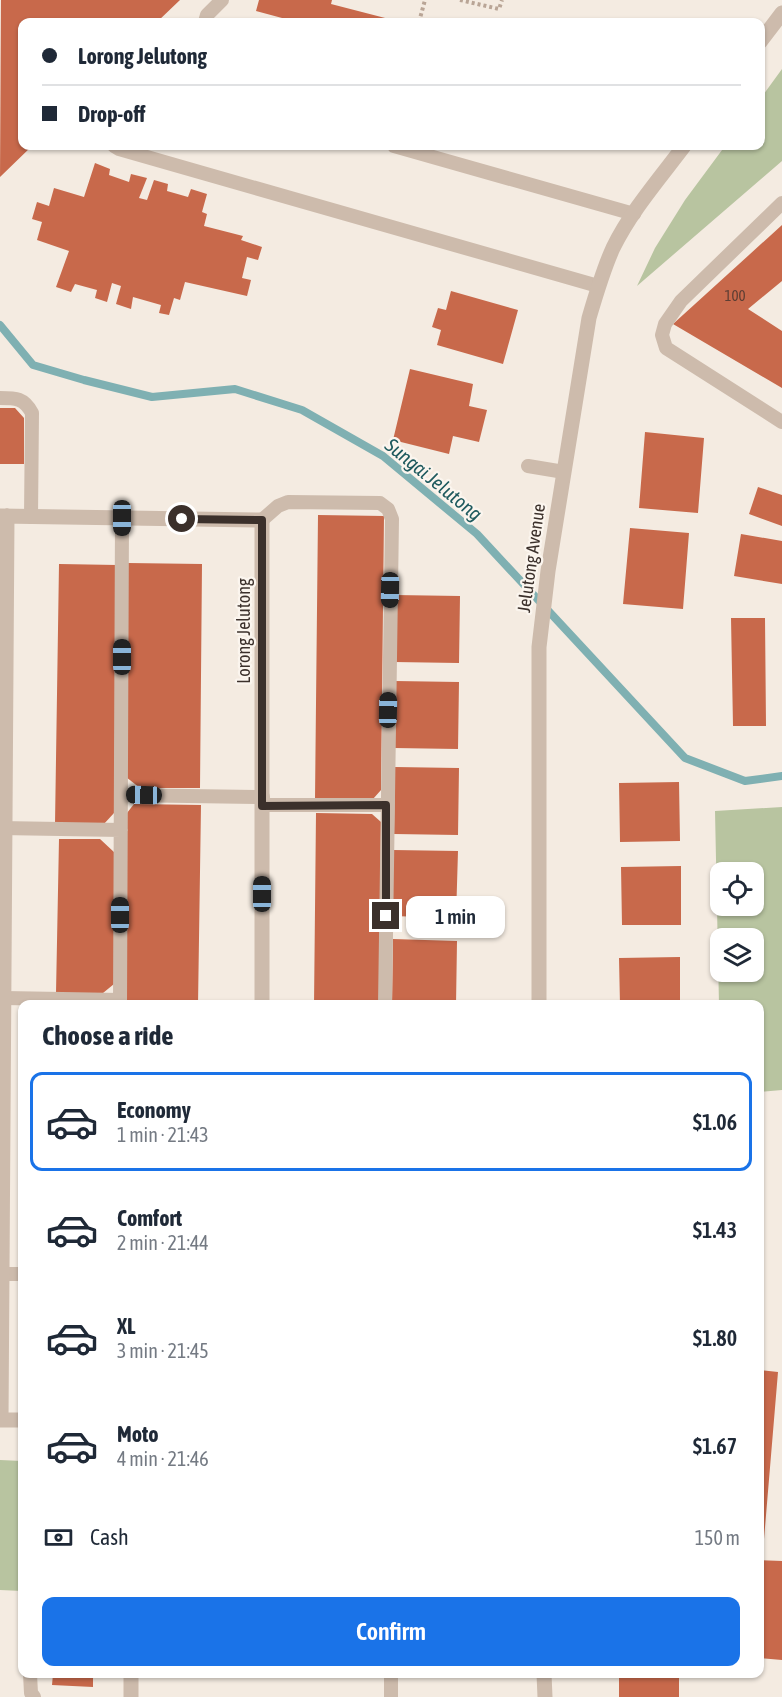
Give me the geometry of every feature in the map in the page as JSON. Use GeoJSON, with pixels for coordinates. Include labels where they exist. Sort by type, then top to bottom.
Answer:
{"type":"FeatureCollection","features":[{"type":"Feature","properties":{"kind":"street"},"geometry":{"type":"LineString","coordinates":[[765,35],[782,13]]}},
{"type":"Feature","properties":{"kind":"street","name":"Jelutong Avenue"},"geometry":{"type":"LineString","coordinates":[[539,1000],[539,647],[548,571],[564,472],[590,318],[598,286],[614,248],[634,214],[681,150]]}},
{"type":"Feature","properties":{"kind":"street"},"geometry":{"type":"LineString","coordinates":[[18,1420],[0,1420],[4,998],[2,828],[4,516],[262,520]]}},
{"type":"Feature","properties":{"kind":"street","name":"Lorong Jelutong"},"geometry":{"type":"LineString","coordinates":[[262,520],[262,1000]]}},
{"type":"Feature","properties":{"kind":"street"},"geometry":{"type":"LineString","coordinates":[[131,1678],[131,1697]]}},
{"type":"Feature","properties":{"kind":"street"},"geometry":{"type":"LineString","coordinates":[[544,1678],[545,1697]]}},
{"type":"Feature","properties":{"kind":"lane"},"geometry":{"type":"LineString","coordinates":[[206,18],[222,0]]}},
{"type":"Feature","properties":{"kind":"lane"},"geometry":{"type":"LineString","coordinates":[[122,150],[598,286]]}},
{"type":"Feature","properties":{"kind":"lane"},"geometry":{"type":"LineString","coordinates":[[408,150],[634,214]]}},
{"type":"Feature","properties":{"kind":"lane"},"geometry":{"type":"LineString","coordinates":[[782,203],[681,301],[665,324],[662,335],[666,348],[782,422]]}},
{"type":"Feature","properties":{"kind":"lane"},"geometry":{"type":"LineString","coordinates":[[0,398],[20,398],[32,413],[31,517]]}},
{"type":"Feature","properties":{"kind":"lane"},"geometry":{"type":"LineString","coordinates":[[528,466],[564,472]]}},
{"type":"Feature","properties":{"kind":"lane"},"geometry":{"type":"LineString","coordinates":[[262,520],[278,506],[288,502],[380,503],[388,509],[392,519],[386,805],[385,1000]]}},
{"type":"Feature","properties":{"kind":"lane"},"geometry":{"type":"LineString","coordinates":[[120,1000],[122,518]]}},
{"type":"Feature","properties":{"kind":"lane"},"geometry":{"type":"LineString","coordinates":[[121,795],[386,805]]}},
{"type":"Feature","properties":{"kind":"lane"},"geometry":{"type":"LineString","coordinates":[[2,828],[121,830]]}},
{"type":"Feature","properties":{"kind":"lane"},"geometry":{"type":"LineString","coordinates":[[4,998],[50,1000]]}},
{"type":"Feature","properties":{"kind":"lane"},"geometry":{"type":"LineString","coordinates":[[2,1274],[18,1274]]}},
{"type":"Feature","properties":{"kind":"lane"},"geometry":{"type":"LineString","coordinates":[[30,1678],[31,1693],[34,1697]]}},
{"type":"Feature","properties":{"kind":"lane"},"geometry":{"type":"LineString","coordinates":[[391,1678],[391,1697]]}},
{"type":"Feature","properties":{"kind":"path"},"geometry":{"type":"LineString","coordinates":[[420,18],[425,0]]}},
{"type":"Feature","properties":{"kind":"path"},"geometry":{"type":"LineString","coordinates":[[460,0],[499,9],[502,0]]}},
{"type":"Feature","properties":{"kind":"green space"},"geometry":{"type":"Polygon","coordinates":[[[782,69],[782,161],[637,286],[655,248],[685,200],[722,150],[765,150],[765,92],[782,69]]]}},
{"type":"Feature","properties":{"kind":"green space"},"geometry":{"type":"Polygon","coordinates":[[[782,807],[782,1090],[764,1092],[764,1000],[719,1000],[719,982],[764,982],[764,928],[717,928],[717,916],[764,916],[764,862],[716,862],[715,811],[782,807]]]}},
{"type":"Feature","properties":{"kind":"green space"},"geometry":{"type":"Polygon","coordinates":[[[0,1460],[18,1461],[18,1591],[0,1590],[0,1460]]]}},
{"type":"Feature","properties":{"kind":"building"},"geometry":{"type":"Polygon","coordinates":[[[1,0],[180,0],[161,18],[18,18],[18,150],[28,150],[0,177],[1,0]]]}},
{"type":"Feature","properties":{"kind":"building"},"geometry":{"type":"Polygon","coordinates":[[[259,0],[332,0],[331,4],[385,18],[282,18],[256,11],[259,0]]]}},
{"type":"Feature","properties":{"kind":"building"},"geometry":{"type":"Polygon","coordinates":[[[95,163],[110,169],[109,175],[129,182],[131,174],[147,178],[139,198],[147,200],[154,180],[168,184],[167,191],[188,197],[191,189],[207,194],[202,212],[207,214],[204,226],[243,236],[241,240],[262,247],[258,260],[247,257],[242,278],[251,280],[247,296],[185,282],[180,300],[174,298],[169,315],[159,313],[161,305],[133,297],[131,309],[116,304],[121,286],[112,283],[107,302],[95,298],[97,290],[75,284],[71,292],[56,287],[69,251],[37,240],[42,222],[32,219],[37,202],[49,206],[54,188],[84,197],[95,163]]]}},
{"type":"Feature","properties":{"kind":"building"},"geometry":{"type":"Polygon","coordinates":[[[782,225],[782,281],[748,309],[782,331],[782,388],[673,324],[782,225]]]}},
{"type":"Feature","properties":{"kind":"building"},"geometry":{"type":"Polygon","coordinates":[[[451,291],[518,310],[503,364],[437,345],[441,330],[432,327],[438,308],[446,310],[451,291]]]}},
{"type":"Feature","properties":{"kind":"building"},"geometry":{"type":"Polygon","coordinates":[[[410,369],[473,384],[469,406],[487,410],[479,442],[453,436],[449,454],[393,440],[410,369]]]}},
{"type":"Feature","properties":{"kind":"building"},"geometry":{"type":"Polygon","coordinates":[[[0,408],[15,408],[24,418],[24,464],[0,464],[0,408]]]}},
{"type":"Feature","properties":{"kind":"building"},"geometry":{"type":"Polygon","coordinates":[[[645,432],[704,438],[698,513],[639,508],[645,432]]]}},
{"type":"Feature","properties":{"kind":"building"},"geometry":{"type":"Polygon","coordinates":[[[758,487],[782,495],[782,526],[749,514],[758,487]]]}},
{"type":"Feature","properties":{"kind":"building"},"geometry":{"type":"Polygon","coordinates":[[[318,515],[384,516],[381,790],[373,799],[315,799],[318,515]]]}},
{"type":"Feature","properties":{"kind":"building"},"geometry":{"type":"Polygon","coordinates":[[[630,528],[689,533],[683,609],[623,604],[630,528]]]}},
{"type":"Feature","properties":{"kind":"building"},"geometry":{"type":"Polygon","coordinates":[[[741,534],[782,541],[782,584],[734,576],[741,534]]]}},
{"type":"Feature","properties":{"kind":"building"},"geometry":{"type":"Polygon","coordinates":[[[128,563],[202,564],[200,788],[140,788],[126,777],[128,563]]]}},
{"type":"Feature","properties":{"kind":"building"},"geometry":{"type":"Polygon","coordinates":[[[59,564],[117,565],[114,813],[103,825],[55,824],[59,564]]]}},
{"type":"Feature","properties":{"kind":"building"},"geometry":{"type":"Polygon","coordinates":[[[395,595],[460,596],[459,663],[394,662],[395,595]]]}},
{"type":"Feature","properties":{"kind":"building"},"geometry":{"type":"Polygon","coordinates":[[[731,618],[765,618],[766,726],[733,726],[731,618]]]}},
{"type":"Feature","properties":{"kind":"building"},"geometry":{"type":"Polygon","coordinates":[[[395,681],[459,682],[458,749],[394,748],[395,681]]]}},
{"type":"Feature","properties":{"kind":"building"},"geometry":{"type":"Polygon","coordinates":[[[395,767],[459,768],[458,835],[394,834],[395,767]]]}},
{"type":"Feature","properties":{"kind":"building"},"geometry":{"type":"Polygon","coordinates":[[[679,782],[680,841],[620,842],[619,783],[679,782]]]}},
{"type":"Feature","properties":{"kind":"building"},"geometry":{"type":"Polygon","coordinates":[[[134,804],[201,805],[198,1000],[125,1000],[127,813],[134,804]]]}},
{"type":"Feature","properties":{"kind":"building"},"geometry":{"type":"Polygon","coordinates":[[[316,813],[372,814],[381,822],[379,1000],[314,1000],[316,813]]]}},
{"type":"Feature","properties":{"kind":"building"},"geometry":{"type":"Polygon","coordinates":[[[59,839],[100,839],[115,853],[114,984],[103,993],[56,993],[59,839]]]}},
{"type":"Feature","properties":{"kind":"building"},"geometry":{"type":"Polygon","coordinates":[[[393,850],[458,851],[456,918],[392,916],[393,850]]]}},
{"type":"Feature","properties":{"kind":"building"},"geometry":{"type":"Polygon","coordinates":[[[681,866],[681,925],[622,925],[621,867],[681,866]]]}},
{"type":"Feature","properties":{"kind":"building"},"geometry":{"type":"Polygon","coordinates":[[[393,939],[457,941],[456,1000],[392,1000],[393,939]]]}},
{"type":"Feature","properties":{"kind":"building"},"geometry":{"type":"Polygon","coordinates":[[[680,957],[680,1000],[620,1000],[619,958],[680,957]]]}},
{"type":"Feature","properties":{"kind":"building"},"geometry":{"type":"Polygon","coordinates":[[[764,1371],[778,1372],[764,1539],[764,1371]]]}},
{"type":"Feature","properties":{"kind":"building"},"geometry":{"type":"Polygon","coordinates":[[[764,1560],[782,1561],[782,1660],[764,1658],[764,1560]]]}},
{"type":"Feature","properties":{"kind":"building"},"geometry":{"type":"Polygon","coordinates":[[[53,1678],[93,1678],[93,1687],[52,1685],[53,1678]]]}},
{"type":"Feature","properties":{"kind":"building"},"geometry":{"type":"Polygon","coordinates":[[[619,1678],[679,1678],[679,1697],[619,1697],[619,1678]]]}},
{"type":"Feature","properties":{"kind":"waterway","name":"Sungai Jelutong"},"geometry":{"type":"LineString","coordinates":[[0,325],[33,365],[152,397],[235,389],[302,410],[383,456],[477,534],[685,758],[745,781],[782,776]]}},
{"type":"Feature","properties":{"kind":"route"},"geometry":{"type":"LineString","coordinates":[[182,519],[262,520],[262,806],[386,805],[386,916]]}}]}
